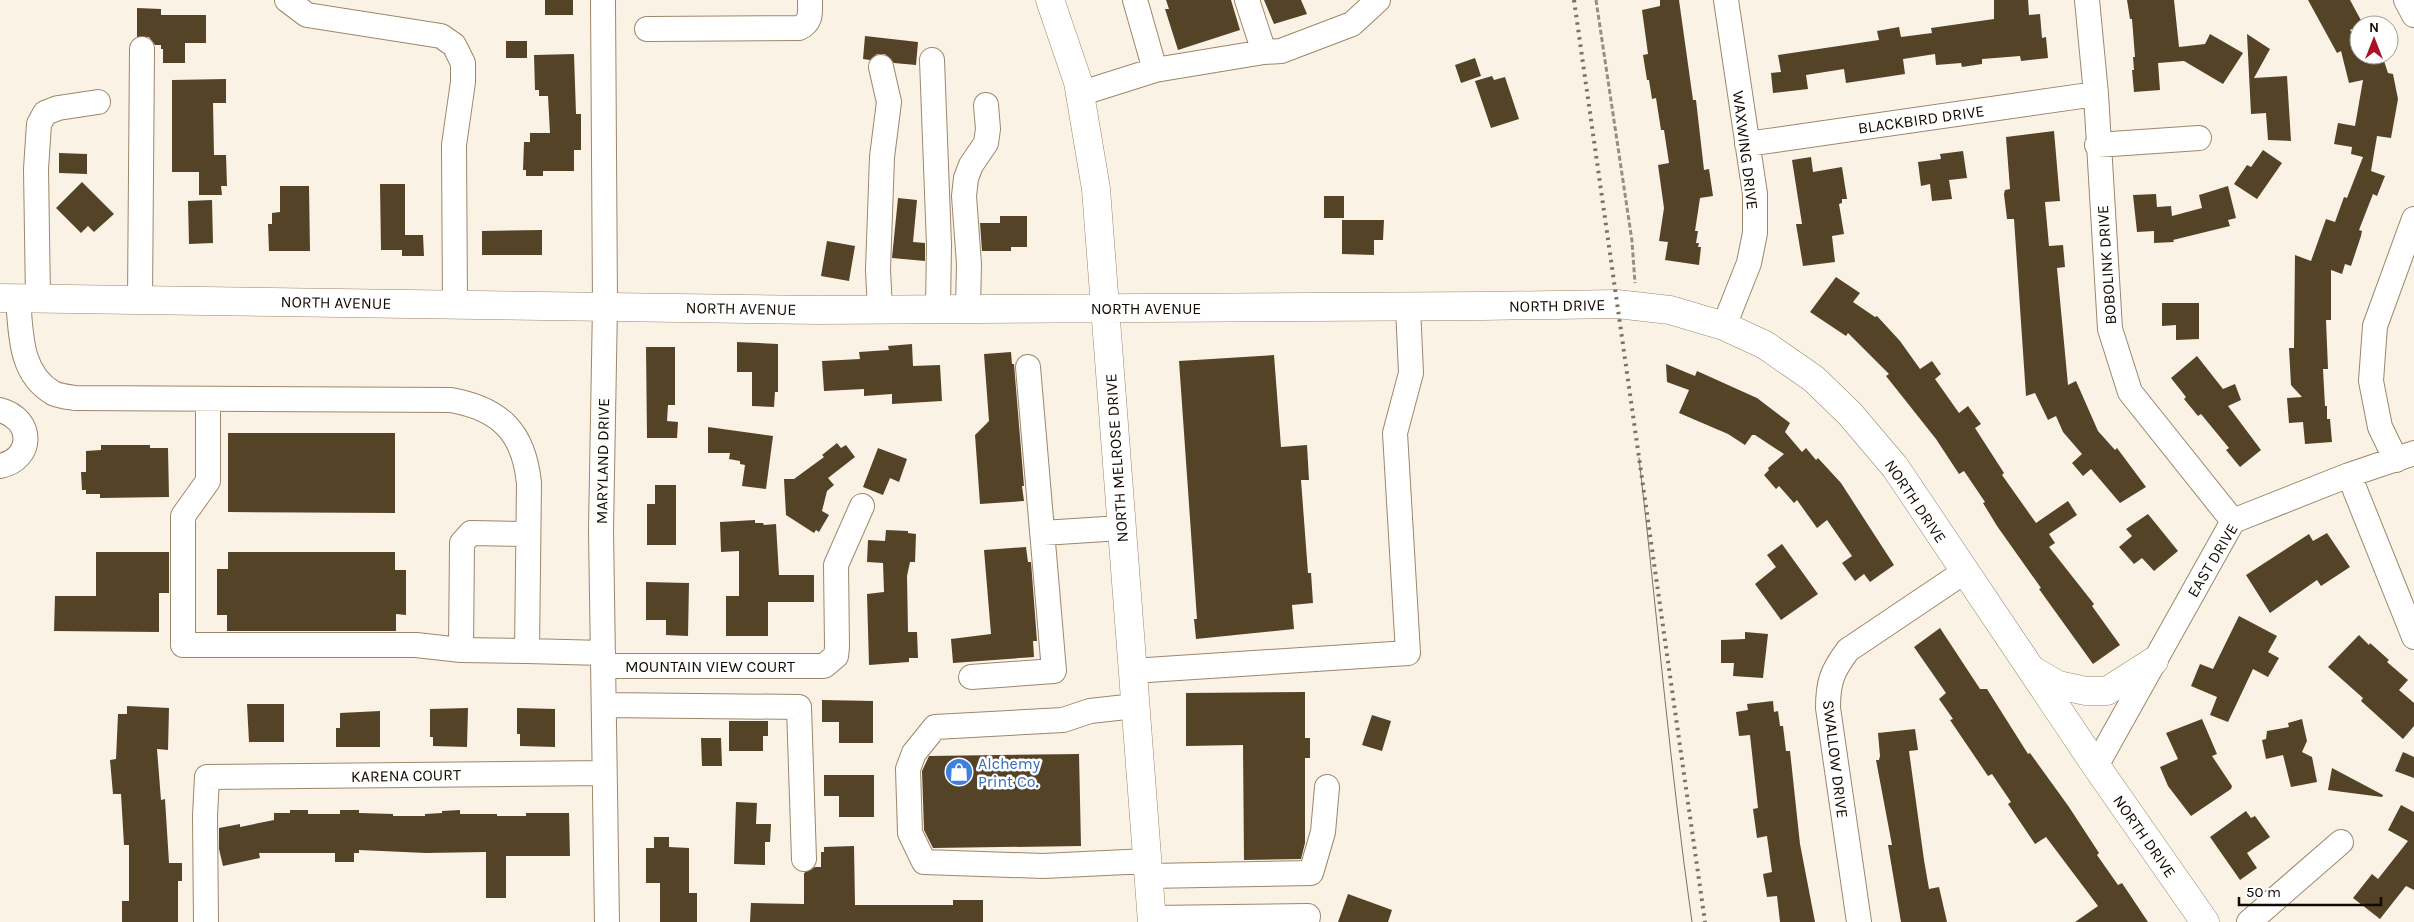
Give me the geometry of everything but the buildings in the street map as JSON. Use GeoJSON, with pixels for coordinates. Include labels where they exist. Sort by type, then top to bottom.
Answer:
{"type":"FeatureCollection","features":[{"type":"Feature","properties":{"kind":"main road","name":"NORTH MELROSE DRIVE"},"geometry":{"type":"LineString","coordinates":[[1050,0],[1078,82],[1096,189],[1152,920]]}},
{"type":"Feature","properties":{"kind":"main road","name":"NORTH AVENUE"},"geometry":{"type":"LineString","coordinates":[[19,298],[880,310],[1482,306]]}},
{"type":"Feature","properties":{"kind":"main road","name":"NORTH DRIVE"},"geometry":{"type":"LineString","coordinates":[[1482,306],[1617,304],[1670,310],[1724,326],[1765,345],[1814,379],[1850,414],[1895,467],[2029,668],[2205,922]]}},
{"type":"Feature","properties":{"kind":"main road"},"geometry":{"type":"LineString","coordinates":[[2029,668],[2058,685],[2086,691],[2107,691],[2154,661]]}},
{"type":"Feature","properties":{"kind":"street"},"geometry":{"type":"LineString","coordinates":[[287,0],[307,15],[441,36],[454,45],[463,63],[464,82],[454,145],[455,304]]}},
{"type":"Feature","properties":{"kind":"street","name":"MARYLAND DRIVE"},"geometry":{"type":"LineString","coordinates":[[603,0],[605,306],[601,530],[607,922]]}},
{"type":"Feature","properties":{"kind":"street"},"geometry":{"type":"LineString","coordinates":[[647,29],[799,28],[806,25],[810,18],[810,0]]}},
{"type":"Feature","properties":{"kind":"street"},"geometry":{"type":"LineString","coordinates":[[1135,0],[1155,70]]}},
{"type":"Feature","properties":{"kind":"street"},"geometry":{"type":"LineString","coordinates":[[1246,0],[1264,52]]}},
{"type":"Feature","properties":{"kind":"street"},"geometry":{"type":"LineString","coordinates":[[1079,94],[1155,70],[1264,52],[1281,51],[1352,24],[1378,0]]}},
{"type":"Feature","properties":{"kind":"street","name":"WAXWING DRIVE"},"geometry":{"type":"LineString","coordinates":[[1724,326],[1749,263],[1755,233],[1755,194],[1726,0]]}},
{"type":"Feature","properties":{"kind":"street","name":"BOBOLINK DRIVE"},"geometry":{"type":"LineString","coordinates":[[2088,0],[2096,94],[2110,329],[2130,392],[2232,520]]}},
{"type":"Feature","properties":{"kind":"street"},"geometry":{"type":"LineString","coordinates":[[2406,0],[2414,15]]}},
{"type":"Feature","properties":{"kind":"street"},"geometry":{"type":"LineString","coordinates":[[140,299],[142,49]]}},
{"type":"Feature","properties":{"kind":"street"},"geometry":{"type":"LineString","coordinates":[[932,60],[939,245],[938,309]]}},
{"type":"Feature","properties":{"kind":"street"},"geometry":{"type":"LineString","coordinates":[[880,310],[878,270],[882,157],[889,102],[881,67]]}},
{"type":"Feature","properties":{"kind":"street","name":"BLACKBIRD DRIVE"},"geometry":{"type":"LineString","coordinates":[[1747,144],[2096,94]]}},
{"type":"Feature","properties":{"kind":"street"},"geometry":{"type":"LineString","coordinates":[[98,102],[58,108],[45,113],[39,124],[36,168],[19,298],[23,344],[29,369],[37,381],[54,394],[75,398],[452,400],[472,404],[492,413],[520,444],[527,463],[529,483],[527,650]]}},
{"type":"Feature","properties":{"kind":"street"},"geometry":{"type":"LineString","coordinates":[[968,309],[968,264],[964,196],[966,178],[986,143],[988,129],[986,105]]}},
{"type":"Feature","properties":{"kind":"street"},"geometry":{"type":"LineString","coordinates":[[2098,145],[2199,138]]}},
{"type":"Feature","properties":{"kind":"street"},"geometry":{"type":"LineString","coordinates":[[2405,456],[2380,427],[2371,381],[2375,326],[2414,219]]}},
{"type":"Feature","properties":{"kind":"street"},"geometry":{"type":"LineString","coordinates":[[1132,671],[1408,653],[1395,433],[1411,373],[1408,307]]}},
{"type":"Feature","properties":{"kind":"street"},"geometry":{"type":"LineString","coordinates":[[971,677],[1054,671],[1044,533],[1028,367]]}},
{"type":"Feature","properties":{"kind":"street","name":"MOUNTAIN VIEW COURT"},"geometry":{"type":"LineString","coordinates":[[208,399],[208,481],[183,516],[183,646],[416,646],[461,650],[527,650],[603,659],[824,666],[836,656],[836,565],[862,506]]}},
{"type":"Feature","properties":{"kind":"street"},"geometry":{"type":"LineString","coordinates":[[0,410],[20,419],[25,436],[25,444],[16,459],[0,466]]}},
{"type":"Feature","properties":{"kind":"street","name":"EAST DRIVE"},"geometry":{"type":"LineString","coordinates":[[2096,766],[2232,520],[2349,475],[2405,456]]}},
{"type":"Feature","properties":{"kind":"street"},"geometry":{"type":"LineString","coordinates":[[2349,475],[2414,637]]}},
{"type":"Feature","properties":{"kind":"street"},"geometry":{"type":"LineString","coordinates":[[1044,533],[1121,528]]}},
{"type":"Feature","properties":{"kind":"street"},"geometry":{"type":"LineString","coordinates":[[461,650],[462,543],[471,533],[527,534]]}},
{"type":"Feature","properties":{"kind":"street","name":"SWALLOW DRIVE"},"geometry":{"type":"LineString","coordinates":[[1859,922],[1828,708],[1828,687],[1836,666],[1848,650],[1964,572]]}},
{"type":"Feature","properties":{"kind":"street"},"geometry":{"type":"LineString","coordinates":[[604,705],[800,708],[804,859]]}},
{"type":"Feature","properties":{"kind":"street"},"geometry":{"type":"LineString","coordinates":[[1135,706],[1090,711],[1063,720],[935,727],[914,753],[908,769],[910,833],[924,862],[1311,872],[1323,832],[1327,787]]}},
{"type":"Feature","properties":{"kind":"street","name":"KARENA COURT"},"geometry":{"type":"LineString","coordinates":[[206,922],[204,816],[208,777],[604,773]]}},
{"type":"Feature","properties":{"kind":"street"},"geometry":{"type":"LineString","coordinates":[[2249,922],[2341,842]]}},
{"type":"Feature","properties":{"kind":"street"},"geometry":{"type":"LineString","coordinates":[[1152,920],[1220,920],[1308,916],[1307,922]]}},
{"type":"Feature","properties":{"kind":"path"},"geometry":{"type":"LineString","coordinates":[[1596,0],[1632,241],[1636,306]]}},
{"type":"Feature","properties":{"kind":"tram line"},"geometry":{"type":"LineString","coordinates":[[1639,458],[1670,748],[1692,922]]}},
{"type":"Feature","properties":{"kind":"railway"},"geometry":{"type":"LineString","coordinates":[[1574,0],[1705,922]]}},
{"type":"Feature","properties":{"kind":"place","name":"Alchemy Print Co."},"geometry":{"type":"Point","coordinates":[959,772]}}]}
